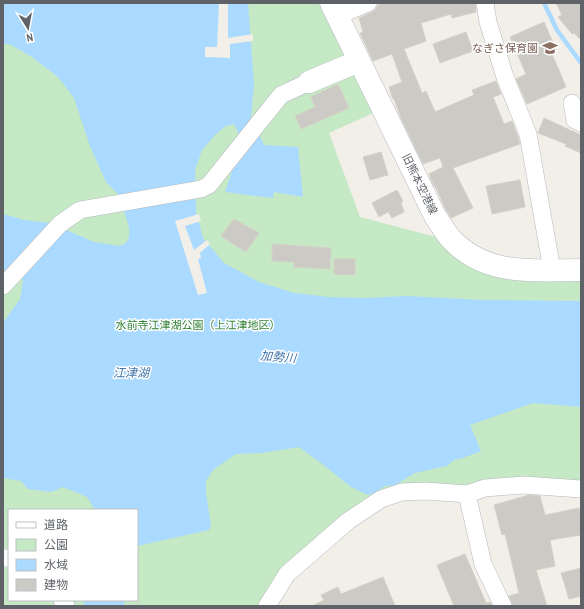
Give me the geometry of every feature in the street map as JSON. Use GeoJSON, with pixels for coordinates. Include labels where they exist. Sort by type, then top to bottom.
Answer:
{"type":"FeatureCollection","features":[{"type":"Feature","properties":{"kind":"street"},"geometry":{"type":"LineString","coordinates":[[334,9],[368,3]]}},
{"type":"Feature","properties":{"kind":"street"},"geometry":{"type":"LineString","coordinates":[[485,3],[488,22],[505,77],[528,134],[552,270]]}},
{"type":"Feature","properties":{"kind":"street","name":"旧熊本空港線"},"geometry":{"type":"LineString","coordinates":[[334,9],[435,216],[451,238],[466,252],[497,267],[518,270],[581,270]]}},
{"type":"Feature","properties":{"kind":"street"},"geometry":{"type":"LineString","coordinates":[[7,281],[60,224],[80,210],[205,187],[281,95],[359,61]]}},
{"type":"Feature","properties":{"kind":"street"},"geometry":{"type":"LineString","coordinates":[[572,103],[575,120],[581,123]]}},
{"type":"Feature","properties":{"kind":"street"},"geometry":{"type":"LineString","coordinates":[[267,606],[287,574],[348,521],[381,499],[402,492],[426,491],[467,494],[485,488],[524,485],[581,489]]}},
{"type":"Feature","properties":{"kind":"street"},"geometry":{"type":"LineString","coordinates":[[467,494],[483,564],[503,606]]}},
{"type":"Feature","properties":{"kind":"green space","name":"江津湖"},"geometry":{"type":"Polygon","coordinates":[[[3,3],[322,3],[373,113],[329,133],[360,217],[436,237],[459,256],[581,275],[581,481],[511,477],[487,481],[457,489],[402,486],[260,606],[3,606],[3,3]]]}},
{"type":"Feature","properties":{"kind":"water","name":"江津湖"},"geometry":{"type":"Polygon","coordinates":[[[3,3],[248,3],[254,84],[251,117],[264,145],[298,147],[303,197],[274,192],[273,198],[225,192],[233,168],[246,149],[234,124],[226,126],[215,135],[202,150],[195,170],[196,211],[203,238],[224,263],[259,282],[294,293],[329,297],[365,298],[408,296],[482,300],[581,301],[581,407],[533,403],[470,425],[481,451],[454,460],[447,466],[415,473],[395,485],[385,486],[368,495],[351,487],[299,447],[262,453],[236,454],[214,469],[206,481],[206,493],[211,526],[209,530],[138,546],[138,509],[94,509],[87,497],[63,487],[51,492],[28,489],[21,481],[3,478],[3,323],[20,299],[23,281],[14,269],[3,270],[3,214],[24,220],[50,223],[94,242],[119,246],[126,243],[129,237],[129,227],[119,195],[106,182],[90,146],[74,98],[58,77],[32,57],[11,45],[3,43],[3,3]]]}},
{"type":"Feature","properties":{"kind":"water"},"geometry":{"type":"Polygon","coordinates":[[[85,601],[124,601],[124,606],[83,606],[85,601]]]}},
{"type":"Feature","properties":{"kind":"pier"},"geometry":{"type":"Polygon","coordinates":[[[219,3],[228,3],[228,38],[253,34],[253,41],[230,44],[230,58],[205,57],[205,47],[217,47],[219,3]]]}},
{"type":"Feature","properties":{"kind":"pier"},"geometry":{"type":"Polygon","coordinates":[[[199,214],[201,221],[185,226],[194,250],[207,240],[210,244],[200,253],[201,258],[198,259],[207,293],[198,295],[175,221],[199,214]]]}},
{"type":"Feature","properties":{"kind":"building"},"geometry":{"type":"Polygon","coordinates":[[[383,3],[475,3],[476,12],[452,18],[451,14],[421,23],[426,41],[404,49],[422,93],[426,91],[435,112],[474,95],[472,90],[496,81],[501,94],[493,97],[504,124],[512,121],[518,137],[520,144],[453,168],[473,208],[451,218],[429,174],[443,167],[440,158],[423,164],[393,99],[389,87],[402,82],[392,54],[373,61],[360,33],[363,32],[359,18],[372,12],[378,5],[383,3]]]}},
{"type":"Feature","properties":{"kind":"building"},"geometry":{"type":"Polygon","coordinates":[[[556,3],[581,3],[581,40],[574,33],[572,34],[558,17],[562,15],[556,3]]]}},
{"type":"Feature","properties":{"kind":"building"},"geometry":{"type":"Polygon","coordinates":[[[544,22],[555,47],[550,49],[566,87],[527,104],[516,79],[526,74],[510,37],[544,22]]]}},
{"type":"Feature","properties":{"kind":"building"},"geometry":{"type":"Polygon","coordinates":[[[466,32],[473,51],[440,63],[433,44],[466,32]]]}},
{"type":"Feature","properties":{"kind":"building"},"geometry":{"type":"Polygon","coordinates":[[[338,84],[349,108],[301,129],[295,116],[315,107],[311,97],[338,84]]]}},
{"type":"Feature","properties":{"kind":"building"},"geometry":{"type":"Polygon","coordinates":[[[544,118],[581,135],[581,153],[565,146],[566,144],[538,133],[544,118]]]}},
{"type":"Feature","properties":{"kind":"building"},"geometry":{"type":"Polygon","coordinates":[[[381,152],[388,175],[370,180],[363,157],[381,152]]]}},
{"type":"Feature","properties":{"kind":"building"},"geometry":{"type":"Polygon","coordinates":[[[520,180],[525,207],[492,214],[486,186],[520,180]]]}},
{"type":"Feature","properties":{"kind":"building"},"geometry":{"type":"Polygon","coordinates":[[[397,190],[403,201],[401,203],[404,212],[392,218],[388,212],[379,217],[372,203],[397,190]]]}},
{"type":"Feature","properties":{"kind":"building"},"geometry":{"type":"Polygon","coordinates":[[[234,219],[259,233],[246,252],[221,236],[234,219]]]}},
{"type":"Feature","properties":{"kind":"building"},"geometry":{"type":"Polygon","coordinates":[[[272,244],[331,248],[330,269],[294,267],[294,262],[272,261],[272,244]]]}},
{"type":"Feature","properties":{"kind":"building"},"geometry":{"type":"Polygon","coordinates":[[[334,259],[355,259],[355,275],[334,274],[334,259]]]}},
{"type":"Feature","properties":{"kind":"building"},"geometry":{"type":"Polygon","coordinates":[[[529,495],[540,496],[545,515],[579,508],[581,518],[581,535],[550,540],[555,566],[536,570],[547,606],[513,606],[509,596],[519,593],[505,534],[502,535],[494,505],[529,495]]]}},
{"type":"Feature","properties":{"kind":"building"},"geometry":{"type":"Polygon","coordinates":[[[465,554],[486,603],[490,602],[492,606],[454,606],[437,565],[465,554]]]}},
{"type":"Feature","properties":{"kind":"building"},"geometry":{"type":"Polygon","coordinates":[[[581,568],[581,596],[569,599],[561,573],[581,568]]]}},
{"type":"Feature","properties":{"kind":"building"},"geometry":{"type":"Polygon","coordinates":[[[383,577],[395,606],[312,606],[324,600],[321,595],[338,587],[341,594],[383,577]]]}},
{"type":"Feature","properties":{"kind":"waterway"},"geometry":{"type":"LineString","coordinates":[[544,3],[557,30],[581,63]]}},
{"type":"Feature","properties":{"kind":"place","name":"なぎさ保育園"},"geometry":{"type":"Point","coordinates":[550,48]}},
{"type":"Feature","properties":{"kind":"park label","name":"水前寺江津湖公園（上江津地区）"},"geometry":{"type":"Point","coordinates":[198,325]}},
{"type":"Feature","properties":{"kind":"water label","name":"加勢川"},"geometry":{"type":"Point","coordinates":[278,357]}}]}
